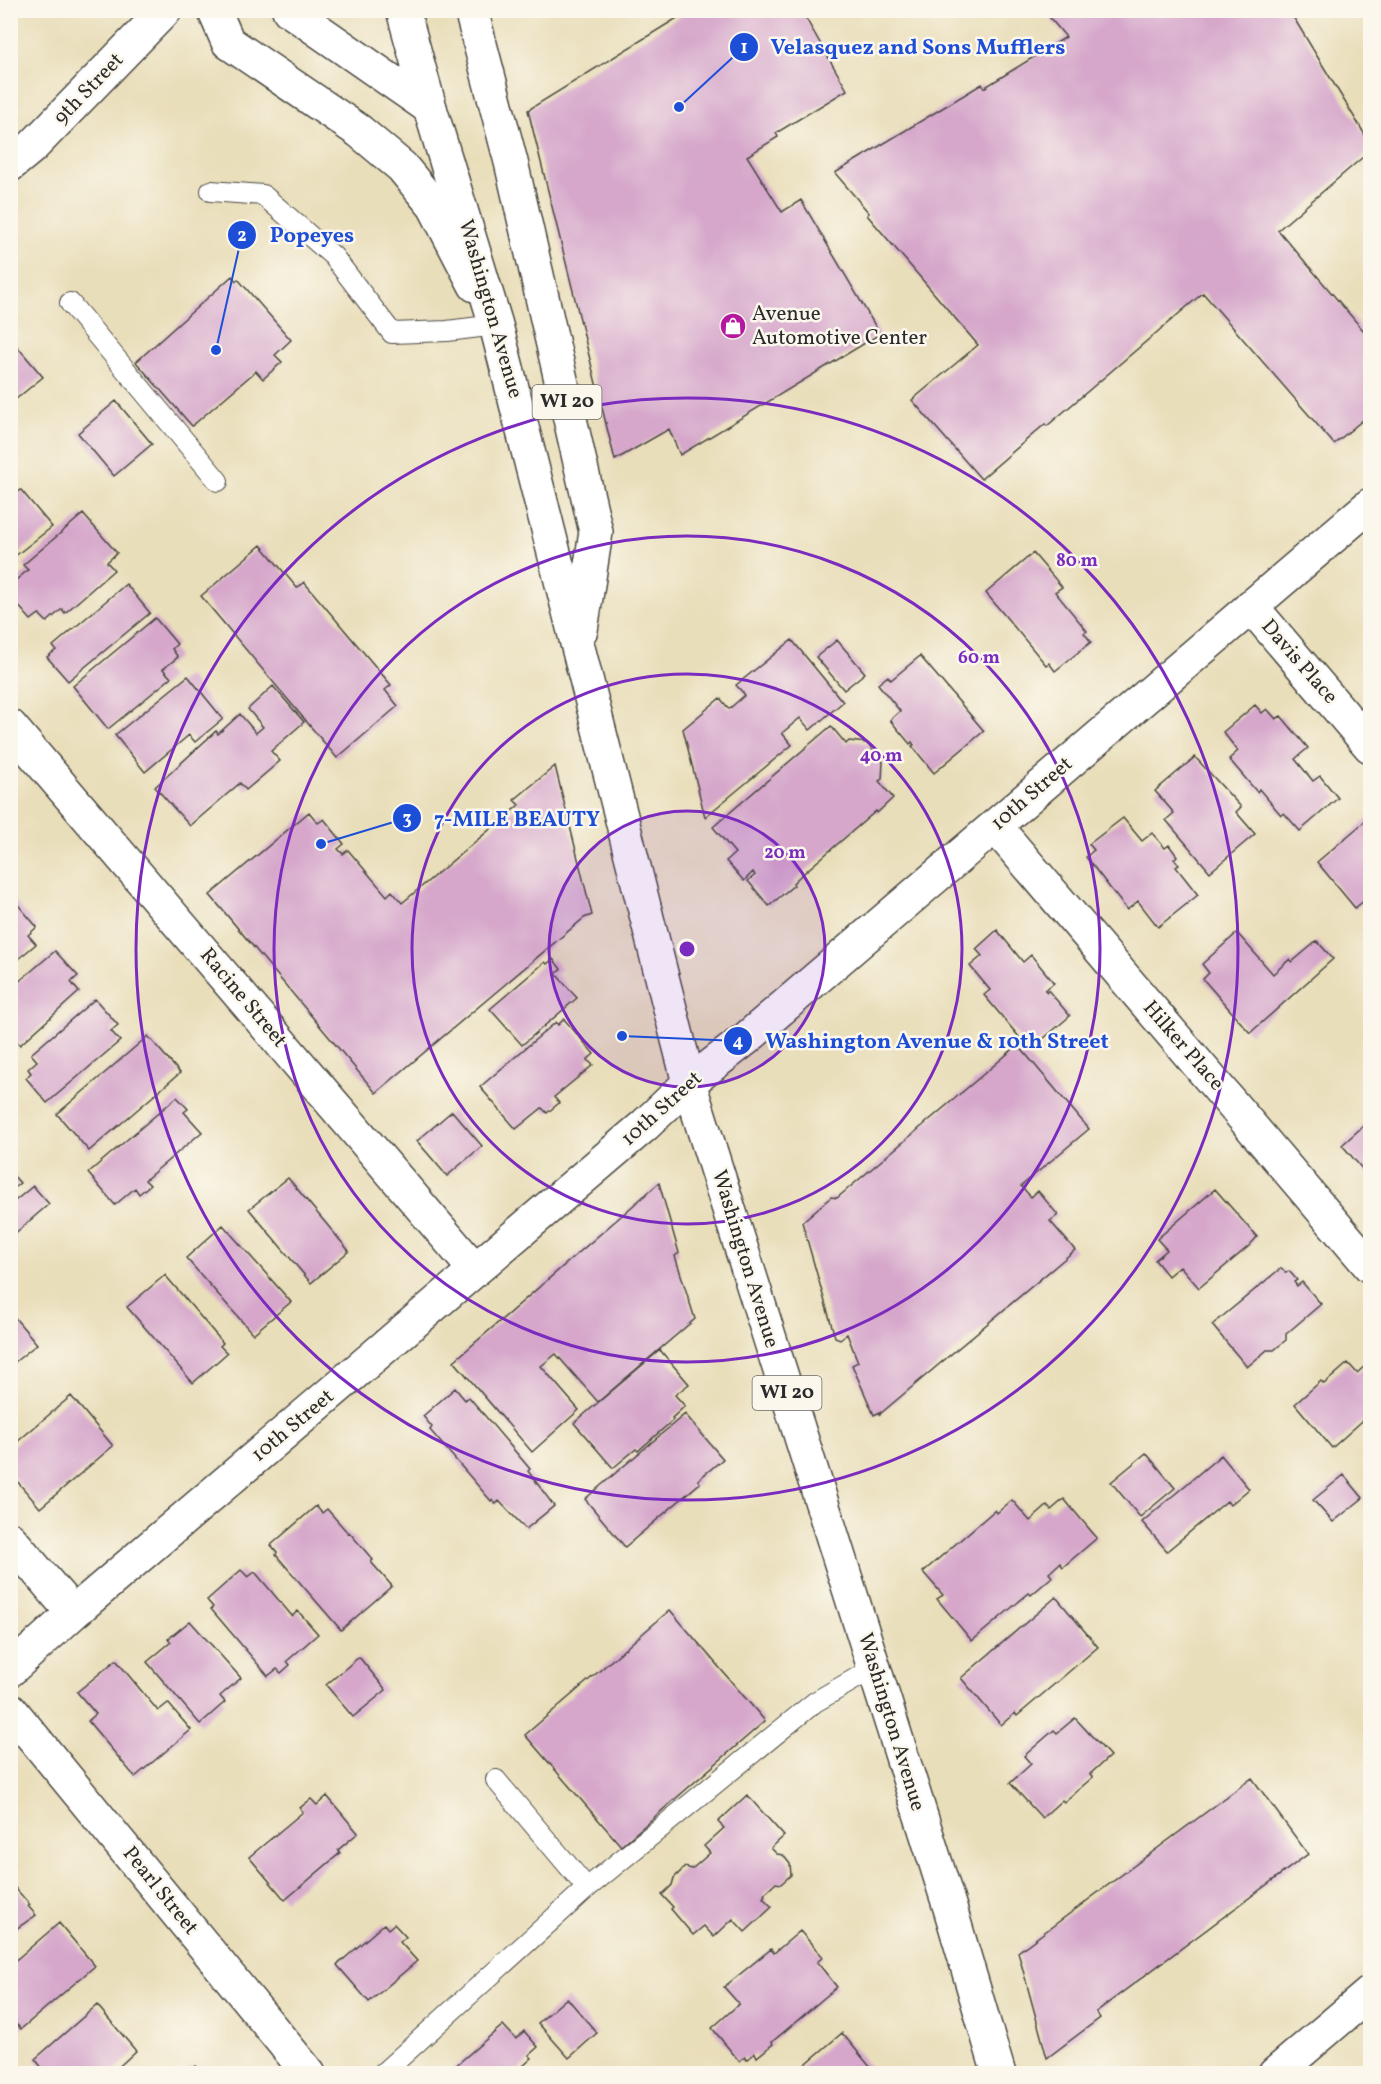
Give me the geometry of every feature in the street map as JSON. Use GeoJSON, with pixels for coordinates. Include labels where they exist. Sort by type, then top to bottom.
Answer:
{"type":"FeatureCollection","features":[{"type":"Feature","properties":{"kind":"street","name":"9th Street"},"geometry":{"type":"LineString","coordinates":[[10,165],[33,146],[165,10]]}},
{"type":"Feature","properties":{"kind":"street"},"geometry":{"type":"LineString","coordinates":[[214,10],[228,42],[359,131],[402,167],[434,206],[496,325]]}},
{"type":"Feature","properties":{"kind":"street"},"geometry":{"type":"LineString","coordinates":[[289,10],[430,108]]}},
{"type":"Feature","properties":{"kind":"street","name":"Washington Avenue"},"geometry":{"type":"LineString","coordinates":[[403,10],[430,108],[496,325],[689,1083],[950,1908],[999,2073]]}},
{"type":"Feature","properties":{"kind":"street","name":"Washington Avenue"},"geometry":{"type":"LineString","coordinates":[[471,10],[512,162],[596,532],[579,644]]}},
{"type":"Feature","properties":{"kind":"street","name":"10th Street"},"geometry":{"type":"LineString","coordinates":[[10,1670],[645,1125],[689,1083],[747,1038],[1371,505]]}},
{"type":"Feature","properties":{"kind":"street","name":"Davis Place"},"geometry":{"type":"LineString","coordinates":[[1251,606],[1371,746]]}},
{"type":"Feature","properties":{"kind":"street","name":"Racine Street"},"geometry":{"type":"LineString","coordinates":[[10,726],[475,1270]]}},
{"type":"Feature","properties":{"kind":"street","name":"Hilker Place"},"geometry":{"type":"LineString","coordinates":[[995,826],[1371,1266]]}},
{"type":"Feature","properties":{"kind":"street"},"geometry":{"type":"LineString","coordinates":[[10,1539],[74,1613]]}},
{"type":"Feature","properties":{"kind":"street","name":"Pearl Street"},"geometry":{"type":"LineString","coordinates":[[10,1709],[309,2073]]}},
{"type":"Feature","properties":{"kind":"street"},"geometry":{"type":"LineString","coordinates":[[1275,2073],[1371,1993]]}},
{"type":"Feature","properties":{"kind":"lane"},"geometry":{"type":"LineString","coordinates":[[210,191],[263,195],[333,256],[392,333],[447,331],[496,325]]}},
{"type":"Feature","properties":{"kind":"lane"},"geometry":{"type":"LineString","coordinates":[[70,303],[218,481]]}},
{"type":"Feature","properties":{"kind":"lane"},"geometry":{"type":"LineString","coordinates":[[382,2073],[587,1888],[815,1702],[874,1668]]}},
{"type":"Feature","properties":{"kind":"lane"},"geometry":{"type":"LineString","coordinates":[[496,1780],[587,1888]]}},
{"type":"Feature","properties":{"kind":"building"},"geometry":{"type":"Polygon","coordinates":[[[690,10],[801,10],[847,90],[776,133],[778,137],[747,156],[782,212],[801,200],[880,334],[680,455],[669,429],[615,460],[528,110],[690,10]]]}},
{"type":"Feature","properties":{"kind":"building"},"geometry":{"type":"Polygon","coordinates":[[[1059,10],[1289,10],[1370,143],[1370,151],[1278,230],[1363,330],[1370,324],[1370,414],[1334,444],[1203,293],[981,479],[912,400],[978,345],[867,215],[869,213],[835,173],[982,84],[984,88],[1066,37],[1050,18],[1059,10]]]}},
{"type":"Feature","properties":{"kind":"building"},"geometry":{"type":"Polygon","coordinates":[[[232,276],[236,281],[238,279],[291,340],[275,355],[282,362],[263,379],[256,371],[192,426],[136,362],[232,276]]]}},
{"type":"Feature","properties":{"kind":"building"},"geometry":{"type":"Polygon","coordinates":[[[10,338],[43,377],[10,404],[10,338]]]}},
{"type":"Feature","properties":{"kind":"building"},"geometry":{"type":"Polygon","coordinates":[[[116,401],[152,444],[114,476],[78,433],[116,401]]]}},
{"type":"Feature","properties":{"kind":"building"},"geometry":{"type":"Polygon","coordinates":[[[21,490],[52,527],[10,560],[10,498],[21,490]]]}},
{"type":"Feature","properties":{"kind":"building"},"geometry":{"type":"Polygon","coordinates":[[[83,514],[117,553],[107,562],[114,570],[65,613],[62,609],[47,622],[39,614],[31,620],[10,596],[10,585],[28,570],[23,565],[83,514]]]}},
{"type":"Feature","properties":{"kind":"building"},"geometry":{"type":"Polygon","coordinates":[[[261,545],[297,588],[304,582],[391,685],[385,690],[398,706],[337,758],[201,596],[261,545]]]}},
{"type":"Feature","properties":{"kind":"building"},"geometry":{"type":"Polygon","coordinates":[[[1033,553],[1062,587],[1055,592],[1087,631],[1084,633],[1091,642],[1055,671],[1049,663],[1046,665],[986,593],[1033,553]]]}},
{"type":"Feature","properties":{"kind":"building"},"geometry":{"type":"Polygon","coordinates":[[[126,584],[150,613],[68,681],[47,657],[56,650],[53,646],[126,584]]]}},
{"type":"Feature","properties":{"kind":"building"},"geometry":{"type":"Polygon","coordinates":[[[155,618],[177,644],[172,649],[178,657],[163,669],[171,678],[108,729],[73,686],[155,618]]]}},
{"type":"Feature","properties":{"kind":"building"},"geometry":{"type":"Polygon","coordinates":[[[792,640],[843,702],[810,730],[800,718],[782,733],[792,745],[705,817],[683,729],[720,698],[729,709],[745,695],[736,685],[792,640]]]}},
{"type":"Feature","properties":{"kind":"building"},"geometry":{"type":"Polygon","coordinates":[[[837,640],[865,673],[844,690],[816,657],[837,640]]]}},
{"type":"Feature","properties":{"kind":"building"},"geometry":{"type":"Polygon","coordinates":[[[920,656],[984,731],[934,773],[912,746],[914,745],[912,742],[910,744],[890,720],[900,711],[878,684],[888,676],[891,680],[920,656]]]}},
{"type":"Feature","properties":{"kind":"building"},"geometry":{"type":"Polygon","coordinates":[[[188,676],[223,719],[195,742],[189,735],[145,772],[115,735],[188,676]]]}},
{"type":"Feature","properties":{"kind":"building"},"geometry":{"type":"Polygon","coordinates":[[[273,686],[304,722],[271,751],[280,761],[246,790],[240,783],[190,826],[155,787],[216,731],[218,734],[240,714],[256,733],[263,727],[248,709],[273,686]]]}},
{"type":"Feature","properties":{"kind":"building"},"geometry":{"type":"Polygon","coordinates":[[[1255,705],[1262,713],[1267,709],[1276,719],[1281,716],[1308,748],[1295,759],[1313,781],[1320,776],[1338,798],[1300,831],[1284,813],[1281,815],[1259,789],[1257,792],[1229,759],[1238,751],[1223,732],[1255,705]]]}},
{"type":"Feature","properties":{"kind":"building"},"geometry":{"type":"Polygon","coordinates":[[[831,726],[846,744],[849,741],[867,743],[883,762],[882,779],[879,781],[893,798],[798,878],[793,883],[794,885],[769,906],[748,881],[755,875],[753,872],[744,881],[726,861],[735,853],[713,827],[831,726]]]}},
{"type":"Feature","properties":{"kind":"building"},"geometry":{"type":"Polygon","coordinates":[[[1195,757],[1241,807],[1236,812],[1255,834],[1210,872],[1166,820],[1174,813],[1155,791],[1195,757]]]}},
{"type":"Feature","properties":{"kind":"building"},"geometry":{"type":"Polygon","coordinates":[[[555,766],[592,915],[584,918],[376,1093],[210,895],[309,812],[318,823],[324,819],[344,844],[338,849],[343,854],[348,850],[387,896],[392,891],[402,903],[519,805],[514,800],[555,766]]]}},
{"type":"Feature","properties":{"kind":"building"},"geometry":{"type":"Polygon","coordinates":[[[1370,817],[1370,896],[1355,908],[1317,862],[1370,817]]]}},
{"type":"Feature","properties":{"kind":"building"},"geometry":{"type":"Polygon","coordinates":[[[1123,818],[1142,841],[1152,833],[1165,848],[1169,845],[1177,856],[1174,859],[1179,865],[1176,867],[1198,895],[1158,927],[1138,901],[1127,910],[1086,857],[1094,850],[1089,844],[1123,818]]]}},
{"type":"Feature","properties":{"kind":"building"},"geometry":{"type":"Polygon","coordinates":[[[13,899],[37,927],[28,935],[36,944],[10,966],[10,901],[13,899]]]}},
{"type":"Feature","properties":{"kind":"building"},"geometry":{"type":"Polygon","coordinates":[[[997,930],[1023,962],[1031,955],[1054,983],[1045,990],[1047,992],[1048,990],[1070,1016],[1030,1050],[984,995],[990,990],[970,966],[982,956],[976,949],[997,930]]]}},
{"type":"Feature","properties":{"kind":"building"},"geometry":{"type":"Polygon","coordinates":[[[1237,933],[1273,974],[1290,959],[1292,962],[1317,941],[1333,959],[1250,1033],[1203,979],[1209,973],[1202,964],[1237,933]]]}},
{"type":"Feature","properties":{"kind":"building"},"geometry":{"type":"Polygon","coordinates":[[[55,951],[78,976],[71,982],[79,992],[20,1045],[13,1037],[10,1040],[10,989],[55,951]]]}},
{"type":"Feature","properties":{"kind":"building"},"geometry":{"type":"Polygon","coordinates":[[[553,959],[561,969],[556,974],[577,998],[522,1045],[490,1009],[545,962],[547,964],[553,959]]]}},
{"type":"Feature","properties":{"kind":"building"},"geometry":{"type":"Polygon","coordinates":[[[95,999],[118,1025],[111,1031],[120,1041],[47,1103],[26,1078],[31,1073],[28,1069],[37,1061],[31,1054],[95,999]]]}},
{"type":"Feature","properties":{"kind":"building"},"geometry":{"type":"Polygon","coordinates":[[[564,1019],[594,1054],[587,1060],[593,1065],[554,1097],[559,1103],[547,1113],[542,1108],[516,1129],[480,1087],[556,1022],[558,1025],[564,1019]]]}},
{"type":"Feature","properties":{"kind":"building"},"geometry":{"type":"Polygon","coordinates":[[[148,1036],[180,1073],[89,1151],[57,1114],[148,1036]]]}},
{"type":"Feature","properties":{"kind":"building"},"geometry":{"type":"Polygon","coordinates":[[[1018,1045],[1089,1129],[1021,1186],[1031,1197],[1038,1191],[1058,1215],[1050,1221],[1075,1250],[880,1414],[880,1412],[874,1415],[852,1365],[858,1362],[847,1334],[840,1339],[835,1337],[802,1222],[831,1197],[837,1198],[1018,1045]]]}},
{"type":"Feature","properties":{"kind":"building"},"geometry":{"type":"Polygon","coordinates":[[[177,1097],[188,1109],[184,1112],[202,1132],[145,1180],[150,1185],[139,1194],[135,1188],[115,1205],[88,1173],[177,1097]]]}},
{"type":"Feature","properties":{"kind":"building"},"geometry":{"type":"Polygon","coordinates":[[[452,1111],[482,1146],[447,1176],[417,1141],[452,1111]]]}},
{"type":"Feature","properties":{"kind":"building"},"geometry":{"type":"Polygon","coordinates":[[[1370,1120],[1370,1178],[1342,1145],[1370,1120]]]}},
{"type":"Feature","properties":{"kind":"building"},"geometry":{"type":"Polygon","coordinates":[[[10,1172],[20,1183],[10,1191],[10,1172]]]}},
{"type":"Feature","properties":{"kind":"building"},"geometry":{"type":"Polygon","coordinates":[[[288,1178],[349,1251],[311,1283],[249,1209],[288,1178]]]}},
{"type":"Feature","properties":{"kind":"building"},"geometry":{"type":"Polygon","coordinates":[[[659,1183],[679,1253],[675,1256],[695,1319],[598,1402],[556,1354],[541,1366],[579,1410],[532,1452],[454,1361],[659,1183]]]}},
{"type":"Feature","properties":{"kind":"building"},"geometry":{"type":"Polygon","coordinates":[[[33,1186],[49,1204],[12,1236],[10,1233],[10,1205],[33,1186]]]}},
{"type":"Feature","properties":{"kind":"building"},"geometry":{"type":"Polygon","coordinates":[[[1215,1189],[1257,1237],[1199,1288],[1180,1266],[1168,1276],[1155,1260],[1167,1250],[1157,1239],[1215,1189]]]}},
{"type":"Feature","properties":{"kind":"building"},"geometry":{"type":"Polygon","coordinates":[[[223,1225],[291,1302],[253,1334],[186,1258],[223,1225]]]}},
{"type":"Feature","properties":{"kind":"building"},"geometry":{"type":"Polygon","coordinates":[[[1281,1268],[1286,1273],[1289,1271],[1297,1280],[1294,1282],[1297,1286],[1302,1282],[1321,1304],[1286,1334],[1286,1340],[1274,1350],[1267,1350],[1247,1367],[1212,1325],[1281,1268]]]}},
{"type":"Feature","properties":{"kind":"building"},"geometry":{"type":"Polygon","coordinates":[[[165,1275],[223,1343],[220,1346],[227,1353],[193,1383],[127,1307],[165,1275]]]}},
{"type":"Feature","properties":{"kind":"building"},"geometry":{"type":"Polygon","coordinates":[[[10,1312],[37,1344],[10,1366],[10,1312]]]}},
{"type":"Feature","properties":{"kind":"building"},"geometry":{"type":"Polygon","coordinates":[[[660,1350],[689,1384],[675,1395],[685,1406],[672,1418],[673,1420],[638,1451],[636,1449],[613,1468],[574,1423],[660,1350]]]}},
{"type":"Feature","properties":{"kind":"building"},"geometry":{"type":"Polygon","coordinates":[[[1348,1363],[1357,1373],[1366,1365],[1370,1370],[1370,1414],[1332,1448],[1295,1404],[1321,1381],[1324,1384],[1348,1363]]]}},
{"type":"Feature","properties":{"kind":"building"},"geometry":{"type":"Polygon","coordinates":[[[455,1388],[465,1400],[469,1397],[530,1469],[528,1471],[554,1506],[526,1529],[499,1501],[496,1504],[491,1501],[430,1430],[432,1427],[423,1416],[455,1388]]]}},
{"type":"Feature","properties":{"kind":"building"},"geometry":{"type":"Polygon","coordinates":[[[71,1396],[113,1446],[40,1508],[10,1473],[10,1448],[71,1396]]]}},
{"type":"Feature","properties":{"kind":"building"},"geometry":{"type":"Polygon","coordinates":[[[685,1414],[723,1459],[698,1480],[700,1483],[625,1547],[585,1499],[685,1414]]]}},
{"type":"Feature","properties":{"kind":"building"},"geometry":{"type":"Polygon","coordinates":[[[1146,1453],[1175,1488],[1140,1517],[1111,1482],[1146,1453]]]}},
{"type":"Feature","properties":{"kind":"building"},"geometry":{"type":"Polygon","coordinates":[[[1221,1455],[1249,1489],[1230,1505],[1227,1501],[1167,1551],[1142,1522],[1221,1455]]]}},
{"type":"Feature","properties":{"kind":"building"},"geometry":{"type":"Polygon","coordinates":[[[1344,1475],[1363,1498],[1333,1522],[1313,1500],[1344,1475]]]}},
{"type":"Feature","properties":{"kind":"building"},"geometry":{"type":"Polygon","coordinates":[[[1064,1499],[1097,1538],[1063,1567],[1060,1563],[1049,1573],[1052,1577],[1031,1595],[1029,1593],[972,1641],[937,1599],[943,1595],[923,1572],[995,1510],[997,1513],[1012,1500],[1030,1521],[1047,1506],[1051,1510],[1064,1499]]]}},
{"type":"Feature","properties":{"kind":"building"},"geometry":{"type":"Polygon","coordinates":[[[316,1506],[322,1513],[327,1509],[349,1532],[392,1586],[341,1630],[276,1555],[277,1552],[271,1545],[316,1506]]]}},
{"type":"Feature","properties":{"kind":"building"},"geometry":{"type":"Polygon","coordinates":[[[241,1570],[248,1577],[255,1572],[292,1616],[298,1611],[318,1634],[287,1661],[290,1665],[281,1673],[277,1669],[268,1676],[211,1609],[213,1607],[207,1600],[241,1570]]]}},
{"type":"Feature","properties":{"kind":"building"},"geometry":{"type":"Polygon","coordinates":[[[1056,1597],[1098,1647],[1017,1716],[1015,1713],[1001,1725],[961,1678],[1056,1597]]]}},
{"type":"Feature","properties":{"kind":"building"},"geometry":{"type":"Polygon","coordinates":[[[670,1610],[765,1721],[621,1846],[525,1735],[670,1610]]]}},
{"type":"Feature","properties":{"kind":"building"},"geometry":{"type":"Polygon","coordinates":[[[190,1621],[241,1678],[220,1696],[225,1702],[200,1724],[147,1662],[171,1642],[168,1639],[190,1621]]]}},
{"type":"Feature","properties":{"kind":"building"},"geometry":{"type":"Polygon","coordinates":[[[359,1657],[386,1690],[353,1717],[326,1685],[359,1657]]]}},
{"type":"Feature","properties":{"kind":"building"},"geometry":{"type":"Polygon","coordinates":[[[116,1660],[158,1711],[168,1703],[191,1730],[135,1777],[88,1721],[96,1714],[77,1692],[116,1660]]]}},
{"type":"Feature","properties":{"kind":"building"},"geometry":{"type":"Polygon","coordinates":[[[1075,1718],[1110,1756],[1090,1774],[1093,1777],[1042,1818],[1010,1783],[1031,1764],[1024,1756],[1054,1730],[1057,1733],[1075,1718]]]}},
{"type":"Feature","properties":{"kind":"building"},"geometry":{"type":"Polygon","coordinates":[[[1252,1778],[1308,1854],[1096,2012],[1100,2018],[1047,2058],[1018,1952],[1252,1778]]]}},
{"type":"Feature","properties":{"kind":"building"},"geometry":{"type":"Polygon","coordinates":[[[747,1795],[784,1836],[771,1848],[777,1854],[783,1855],[790,1864],[791,1875],[781,1884],[776,1883],[764,1894],[763,1898],[772,1907],[745,1932],[733,1919],[714,1937],[704,1926],[693,1935],[662,1895],[685,1867],[692,1869],[710,1853],[704,1846],[724,1828],[718,1822],[747,1795]]]}},
{"type":"Feature","properties":{"kind":"building"},"geometry":{"type":"Polygon","coordinates":[[[327,1796],[358,1833],[338,1850],[340,1853],[285,1900],[249,1857],[303,1812],[300,1808],[311,1799],[317,1805],[327,1796]]]}},
{"type":"Feature","properties":{"kind":"building"},"geometry":{"type":"Polygon","coordinates":[[[10,1882],[36,1915],[10,1933],[10,1882]]]}},
{"type":"Feature","properties":{"kind":"building"},"geometry":{"type":"Polygon","coordinates":[[[59,1923],[95,1966],[21,2029],[10,2018],[10,1965],[59,1923]]]}},
{"type":"Feature","properties":{"kind":"building"},"geometry":{"type":"Polygon","coordinates":[[[384,1924],[388,1929],[394,1924],[406,1937],[400,1942],[417,1961],[369,2002],[337,1965],[384,1924]]]}},
{"type":"Feature","properties":{"kind":"building"},"geometry":{"type":"Polygon","coordinates":[[[800,1931],[823,1957],[817,1962],[837,1987],[757,2057],[755,2053],[747,2060],[745,2057],[739,2061],[712,2028],[739,2004],[724,1987],[771,1949],[774,1953],[800,1931]]]}},
{"type":"Feature","properties":{"kind":"building"},"geometry":{"type":"Polygon","coordinates":[[[567,1998],[597,2033],[569,2058],[538,2023],[567,1998]]]}},
{"type":"Feature","properties":{"kind":"building"},"geometry":{"type":"Polygon","coordinates":[[[97,2005],[136,2051],[111,2074],[47,2074],[35,2059],[97,2005]]]}},
{"type":"Feature","properties":{"kind":"building"},"geometry":{"type":"Polygon","coordinates":[[[503,2025],[516,2039],[524,2031],[538,2047],[529,2055],[532,2058],[514,2074],[458,2074],[453,2068],[503,2025]]]}},
{"type":"Feature","properties":{"kind":"building"},"geometry":{"type":"Polygon","coordinates":[[[842,2033],[876,2074],[794,2074],[842,2033]]]}},
{"type":"Feature","properties":{"kind":"building"},"geometry":{"type":"Polygon","coordinates":[[[196,2066],[202,2074],[182,2074],[190,2067],[192,2069],[196,2066]]]}},
{"type":"Feature","properties":{"kind":"place","name":"Velasquez and Sons Mufflers"},"geometry":{"type":"Point","coordinates":[679,107]}},
{"type":"Feature","properties":{"kind":"place","name":"Avenue Automotive Center"},"geometry":{"type":"Point","coordinates":[733,326]}},
{"type":"Feature","properties":{"kind":"place","name":"Popeyes"},"geometry":{"type":"Point","coordinates":[216,350]}},
{"type":"Feature","properties":{"kind":"place","name":"7-MILE BEAUTY"},"geometry":{"type":"Point","coordinates":[321,844]}},
{"type":"Feature","properties":{"kind":"place","name":"Washington Avenue & 10th Street"},"geometry":{"type":"Point","coordinates":[622,1036]}}]}
